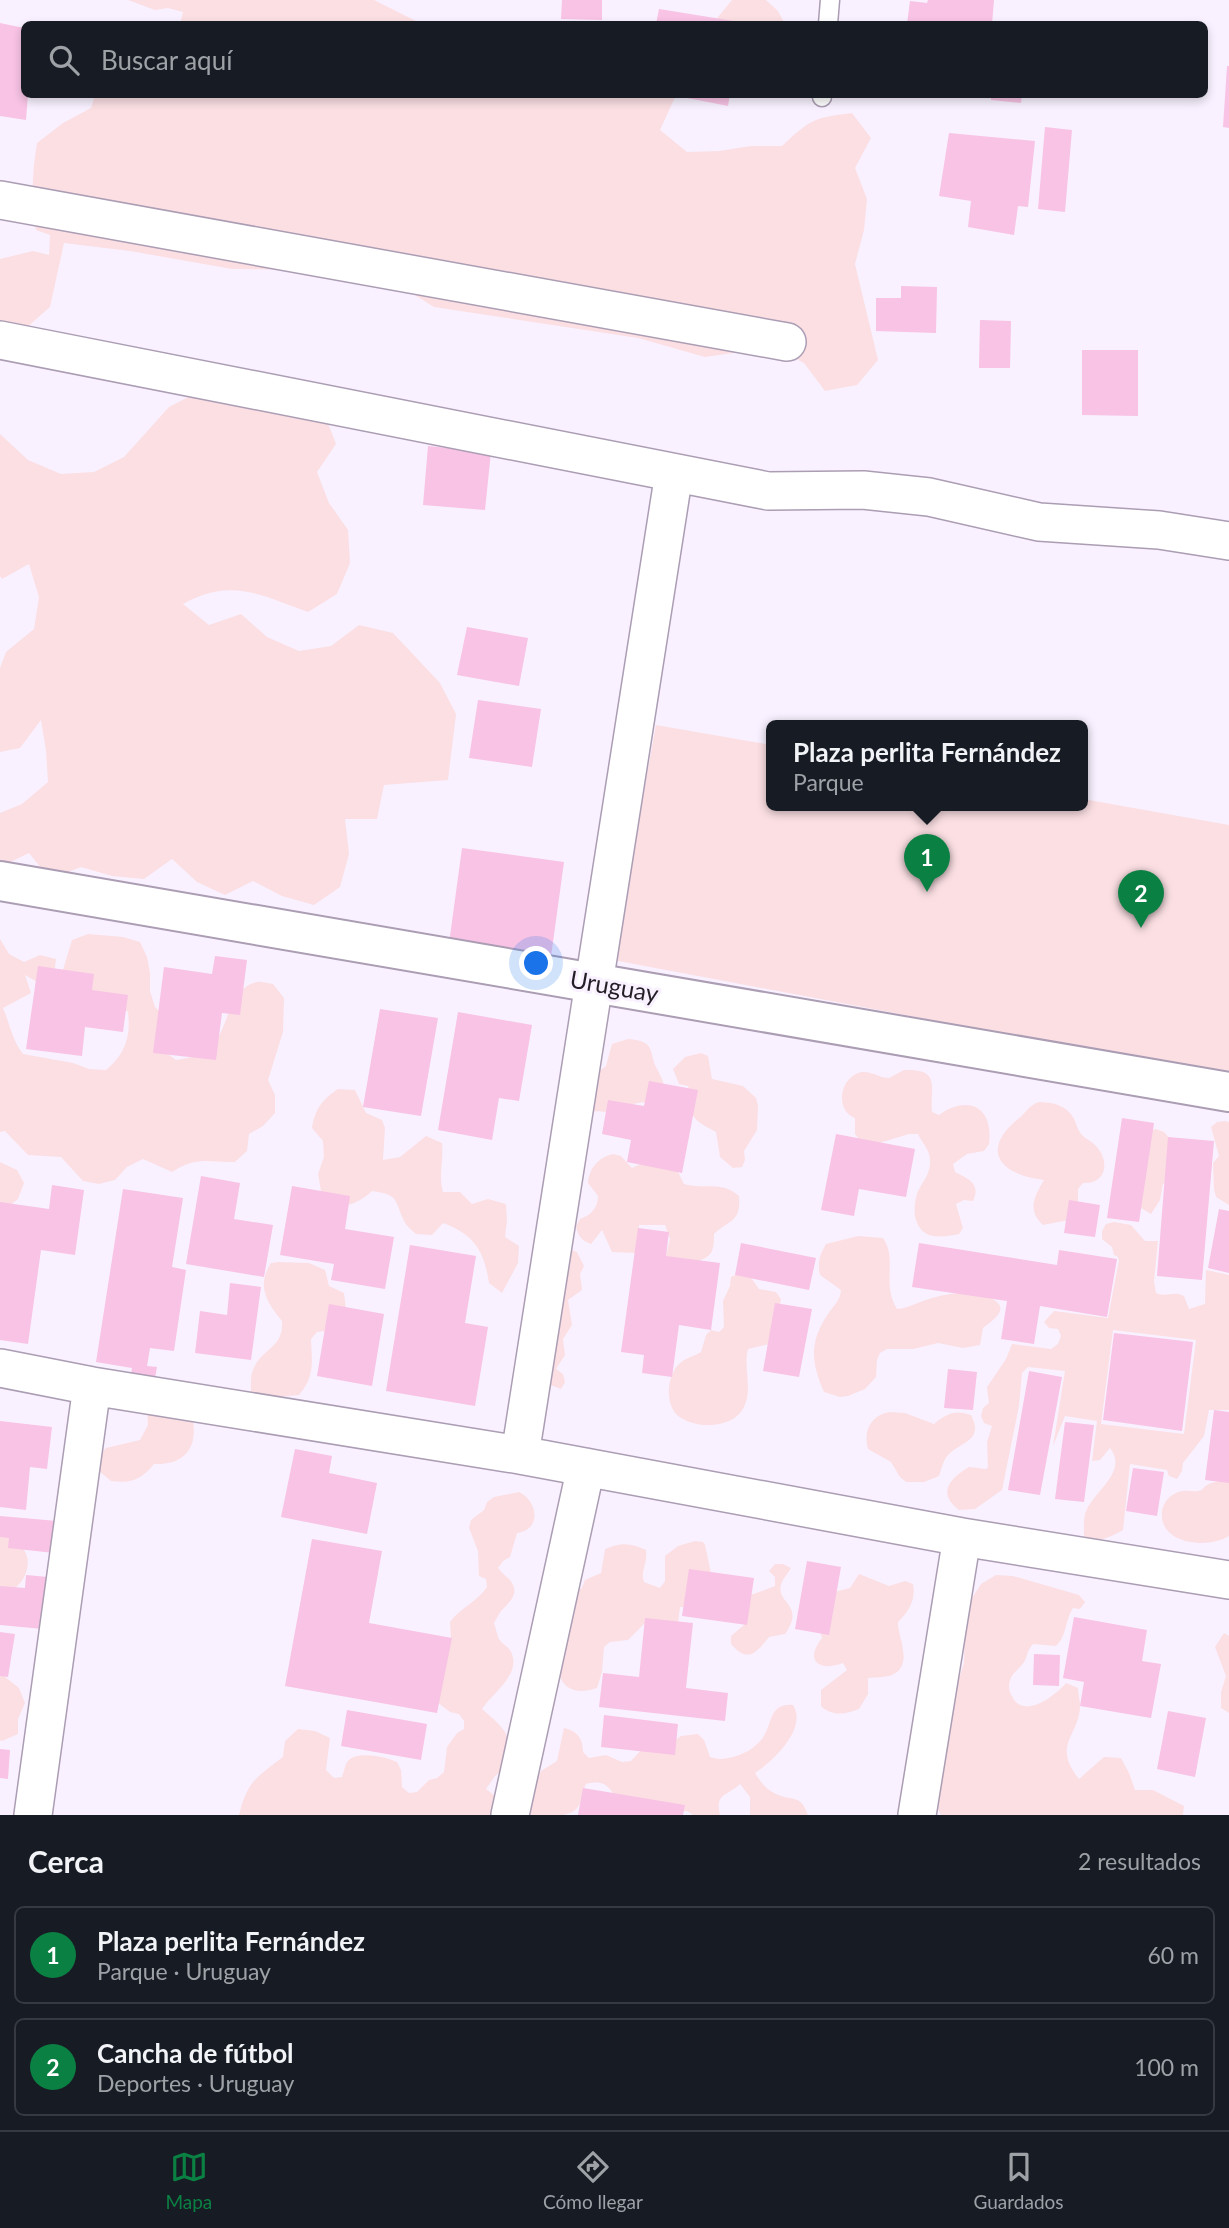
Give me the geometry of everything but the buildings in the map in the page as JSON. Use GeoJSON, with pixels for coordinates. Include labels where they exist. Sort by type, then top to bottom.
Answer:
{"type":"FeatureCollection","features":[{"type":"Feature","properties":{"kind":"main road","name":"Uruguay"},"geometry":{"type":"LineString","coordinates":[[0,881],[1229,1092]]}},
{"type":"Feature","properties":{"kind":"street"},"geometry":{"type":"LineString","coordinates":[[0,200],[787,342]]}},
{"type":"Feature","properties":{"kind":"street"},"geometry":{"type":"LineString","coordinates":[[0,340],[768,491],[863,489],[929,497],[1039,522],[1159,530],[1229,541]]}},
{"type":"Feature","properties":{"kind":"street"},"geometry":{"type":"LineString","coordinates":[[520,1455],[674,473]]}},
{"type":"Feature","properties":{"kind":"street"},"geometry":{"type":"LineString","coordinates":[[0,1368],[92,1386],[520,1455],[962,1537],[1229,1580]]}},
{"type":"Feature","properties":{"kind":"street"},"geometry":{"type":"LineString","coordinates":[[33,1815],[92,1386]]}},
{"type":"Feature","properties":{"kind":"street"},"geometry":{"type":"LineString","coordinates":[[510,1815],[586,1467]]}},
{"type":"Feature","properties":{"kind":"street"},"geometry":{"type":"LineString","coordinates":[[917,1815],[962,1537]]}},
{"type":"Feature","properties":{"kind":"lane"},"geometry":{"type":"LineString","coordinates":[[828,21],[830,0]]}},
{"type":"Feature","properties":{"kind":"shaded area"},"geometry":{"type":"Polygon","coordinates":[[[128,0],[374,0],[416,21],[181,21],[183,12],[168,8],[155,10],[128,0]]]}},
{"type":"Feature","properties":{"kind":"shaded area"},"geometry":{"type":"Polygon","coordinates":[[[732,0],[766,0],[778,11],[783,21],[716,21],[732,0]]]}},
{"type":"Feature","properties":{"kind":"shaded area"},"geometry":{"type":"Polygon","coordinates":[[[94,98],[675,98],[660,130],[687,152],[782,146],[813,121],[852,113],[871,138],[855,168],[867,199],[864,230],[855,264],[878,360],[857,385],[825,391],[804,363],[774,347],[705,357],[638,338],[434,307],[405,289],[302,270],[232,269],[130,251],[64,243],[50,307],[25,329],[0,333],[0,259],[33,251],[49,255],[50,235],[36,230],[34,219],[33,186],[37,143],[63,123],[91,108],[94,98]]]}},
{"type":"Feature","properties":{"kind":"shaded area"},"geometry":{"type":"Polygon","coordinates":[[[198,392],[324,413],[336,444],[317,472],[329,503],[348,530],[350,563],[337,594],[308,612],[260,595],[231,590],[216,591],[183,604],[209,625],[241,614],[267,637],[299,651],[331,646],[359,625],[393,633],[440,683],[456,714],[448,780],[384,785],[377,819],[345,819],[349,854],[340,887],[314,905],[282,896],[253,881],[225,895],[197,882],[172,859],[144,879],[112,876],[81,867],[50,879],[29,853],[0,867],[0,813],[22,804],[48,782],[41,720],[20,748],[0,752],[0,668],[6,652],[34,629],[39,597],[29,564],[2,579],[0,576],[0,434],[28,460],[61,474],[94,472],[124,457],[169,407],[198,392]]]}},
{"type":"Feature","properties":{"kind":"shaded area"},"geometry":{"type":"Polygon","coordinates":[[[656,725],[766,744],[766,811],[1088,811],[1088,800],[1229,825],[1229,1076],[613,960],[656,725]]]}},
{"type":"Feature","properties":{"kind":"shaded area"},"geometry":{"type":"Polygon","coordinates":[[[88,934],[123,937],[140,942],[147,957],[150,991],[155,1007],[167,1019],[162,1050],[176,1060],[200,1054],[214,1043],[233,1003],[247,986],[259,982],[273,984],[284,998],[283,1032],[268,1080],[275,1095],[275,1113],[263,1126],[249,1134],[247,1151],[235,1162],[196,1162],[172,1172],[143,1159],[127,1167],[115,1180],[99,1184],[83,1181],[61,1157],[28,1155],[5,1131],[0,1132],[0,939],[9,954],[24,962],[40,955],[56,959],[54,975],[39,983],[25,975],[31,993],[3,1008],[23,1054],[73,1063],[89,1069],[106,1070],[122,1051],[127,1037],[128,1012],[115,1001],[98,997],[62,973],[72,940],[88,934]]]}},
{"type":"Feature","properties":{"kind":"shaded area"},"geometry":{"type":"Polygon","coordinates":[[[628,1039],[648,1045],[664,1085],[645,1102],[606,1112],[590,1113],[583,1077],[606,1066],[612,1044],[628,1039]]]}},
{"type":"Feature","properties":{"kind":"shaded area"},"geometry":{"type":"Polygon","coordinates":[[[701,1053],[708,1056],[712,1079],[743,1086],[756,1098],[757,1130],[744,1151],[745,1160],[742,1167],[733,1168],[720,1157],[716,1132],[694,1117],[688,1086],[679,1084],[673,1069],[685,1057],[701,1053]]]}},
{"type":"Feature","properties":{"kind":"shaded area"},"geometry":{"type":"Polygon","coordinates":[[[904,1070],[916,1070],[929,1076],[932,1112],[939,1115],[960,1105],[969,1105],[983,1113],[987,1121],[989,1144],[984,1151],[967,1154],[953,1164],[955,1172],[969,1180],[976,1190],[973,1201],[964,1200],[956,1204],[963,1228],[959,1234],[931,1236],[921,1230],[918,1224],[915,1213],[916,1199],[928,1173],[930,1159],[918,1134],[876,1144],[860,1141],[855,1134],[855,1118],[844,1108],[842,1094],[849,1080],[855,1075],[866,1072],[889,1078],[904,1070]]]}},
{"type":"Feature","properties":{"kind":"shaded area"},"geometry":{"type":"Polygon","coordinates":[[[338,1089],[355,1090],[366,1113],[382,1120],[385,1128],[383,1160],[400,1157],[426,1136],[442,1143],[443,1192],[460,1192],[472,1204],[488,1199],[506,1204],[505,1237],[519,1246],[518,1263],[502,1293],[489,1283],[481,1253],[470,1239],[443,1223],[432,1235],[416,1234],[405,1223],[397,1203],[387,1194],[372,1191],[352,1204],[328,1206],[321,1191],[318,1174],[324,1157],[323,1141],[312,1128],[320,1106],[338,1089]]]}},
{"type":"Feature","properties":{"kind":"shaded area"},"geometry":{"type":"Polygon","coordinates":[[[1039,1102],[1058,1105],[1070,1113],[1081,1134],[1100,1152],[1104,1165],[1104,1170],[1097,1180],[1083,1183],[1078,1189],[1078,1205],[1069,1220],[1043,1225],[1035,1214],[1034,1203],[1044,1180],[1016,1173],[1000,1160],[998,1151],[1006,1131],[1030,1107],[1039,1102]]]}},
{"type":"Feature","properties":{"kind":"shaded area"},"geometry":{"type":"Polygon","coordinates":[[[1217,1122],[1229,1122],[1229,1205],[1216,1197],[1214,1189],[1213,1163],[1219,1156],[1211,1127],[1217,1122]]]}},
{"type":"Feature","properties":{"kind":"shaded area"},"geometry":{"type":"Polygon","coordinates":[[[1156,1129],[1164,1132],[1179,1149],[1172,1181],[1163,1184],[1160,1200],[1151,1214],[1141,1208],[1138,1200],[1148,1131],[1156,1129]]]}},
{"type":"Feature","properties":{"kind":"shaded area"},"geometry":{"type":"Polygon","coordinates":[[[613,1154],[621,1156],[632,1168],[647,1161],[677,1170],[684,1184],[726,1188],[739,1196],[736,1216],[714,1234],[713,1249],[708,1256],[690,1262],[666,1256],[670,1239],[665,1225],[639,1225],[637,1253],[612,1252],[602,1230],[591,1244],[580,1237],[576,1226],[580,1219],[593,1210],[598,1200],[588,1183],[590,1173],[599,1161],[613,1154]]]}},
{"type":"Feature","properties":{"kind":"shaded area"},"geometry":{"type":"Polygon","coordinates":[[[0,1162],[17,1170],[24,1183],[18,1199],[0,1213],[0,1162]]]}},
{"type":"Feature","properties":{"kind":"shaded area"},"geometry":{"type":"Polygon","coordinates":[[[1114,1222],[1131,1225],[1145,1241],[1158,1241],[1154,1281],[1156,1293],[1184,1296],[1189,1309],[1205,1304],[1206,1270],[1229,1275],[1229,1410],[1209,1410],[1204,1436],[1183,1463],[1177,1479],[1169,1476],[1167,1470],[1130,1464],[1123,1530],[1109,1537],[1089,1538],[1084,1536],[1085,1515],[1091,1502],[1109,1480],[1115,1465],[1115,1456],[1110,1448],[1100,1460],[1092,1461],[1097,1421],[1065,1416],[1053,1446],[1065,1371],[1028,1367],[1022,1373],[1019,1406],[1002,1490],[975,1509],[959,1510],[948,1498],[948,1487],[956,1476],[969,1467],[988,1467],[987,1442],[992,1426],[984,1423],[981,1416],[983,1408],[989,1403],[987,1387],[1006,1359],[1012,1344],[1051,1349],[1058,1344],[1061,1336],[1058,1329],[1049,1328],[1044,1322],[1054,1311],[1108,1318],[1119,1260],[1112,1247],[1102,1239],[1106,1224],[1114,1222]],[[1113,1330],[1101,1424],[1184,1434],[1196,1340],[1113,1330]]]}},
{"type":"Feature","properties":{"kind":"shaded area"},"geometry":{"type":"Polygon","coordinates":[[[858,1236],[883,1238],[889,1255],[890,1290],[897,1309],[936,1297],[962,1293],[980,1294],[999,1304],[1000,1312],[983,1328],[980,1345],[963,1348],[938,1343],[913,1349],[887,1349],[880,1353],[876,1377],[865,1389],[840,1397],[824,1392],[816,1371],[815,1343],[841,1290],[820,1275],[820,1259],[826,1244],[858,1236]]]}},
{"type":"Feature","properties":{"kind":"shaded area"},"geometry":{"type":"Polygon","coordinates":[[[569,1249],[577,1252],[584,1266],[580,1274],[582,1290],[568,1300],[572,1325],[563,1339],[565,1355],[556,1369],[563,1374],[565,1382],[561,1389],[545,1383],[569,1249]]]}},
{"type":"Feature","properties":{"kind":"shaded area"},"geometry":{"type":"Polygon","coordinates":[[[271,1263],[309,1263],[325,1270],[329,1286],[344,1293],[346,1310],[332,1330],[317,1332],[311,1339],[310,1375],[299,1395],[267,1398],[251,1393],[251,1378],[257,1363],[276,1343],[282,1330],[282,1321],[268,1301],[264,1287],[271,1263]]]}},
{"type":"Feature","properties":{"kind":"shaded area"},"geometry":{"type":"Polygon","coordinates":[[[742,1272],[749,1275],[759,1289],[776,1292],[781,1299],[773,1343],[748,1349],[748,1393],[739,1414],[732,1420],[713,1425],[684,1420],[673,1410],[669,1397],[674,1370],[686,1359],[701,1352],[706,1335],[711,1330],[719,1332],[724,1327],[723,1301],[731,1277],[742,1272]]]}},
{"type":"Feature","properties":{"kind":"shaded area"},"geometry":{"type":"Polygon","coordinates":[[[147,1408],[192,1417],[194,1428],[191,1445],[181,1457],[174,1461],[154,1464],[136,1479],[111,1481],[99,1471],[100,1454],[106,1448],[140,1440],[148,1425],[147,1408]]]}},
{"type":"Feature","properties":{"kind":"shaded area"},"geometry":{"type":"Polygon","coordinates":[[[890,1412],[905,1413],[934,1424],[951,1414],[965,1413],[971,1415],[975,1430],[970,1439],[947,1456],[939,1476],[924,1482],[906,1482],[891,1462],[868,1449],[870,1425],[873,1420],[890,1412]]]}},
{"type":"Feature","properties":{"kind":"shaded area"},"geometry":{"type":"Polygon","coordinates":[[[1229,1481],[1229,1536],[1215,1542],[1197,1543],[1180,1539],[1167,1530],[1162,1520],[1162,1509],[1167,1499],[1182,1491],[1200,1491],[1212,1483],[1229,1481]]]}},
{"type":"Feature","properties":{"kind":"shaded area"},"geometry":{"type":"Polygon","coordinates":[[[519,1492],[530,1502],[534,1521],[531,1527],[517,1533],[510,1557],[498,1568],[510,1580],[514,1593],[494,1623],[499,1639],[511,1652],[513,1668],[482,1709],[506,1733],[510,1755],[508,1766],[495,1776],[486,1789],[499,1799],[522,1783],[538,1778],[541,1771],[557,1761],[564,1728],[578,1736],[583,1752],[589,1758],[606,1755],[622,1762],[631,1761],[642,1749],[674,1741],[681,1736],[698,1734],[704,1740],[710,1757],[724,1759],[741,1754],[759,1743],[775,1711],[785,1705],[793,1705],[796,1724],[792,1733],[771,1761],[755,1773],[772,1792],[799,1801],[808,1815],[750,1815],[750,1797],[740,1784],[720,1799],[720,1815],[693,1815],[687,1811],[620,1807],[608,1787],[593,1783],[586,1784],[578,1807],[564,1815],[239,1815],[254,1781],[283,1757],[285,1741],[298,1729],[315,1731],[330,1738],[326,1770],[334,1778],[342,1777],[347,1762],[352,1758],[365,1755],[397,1762],[401,1770],[402,1787],[409,1793],[417,1792],[429,1780],[444,1772],[447,1747],[457,1733],[464,1729],[464,1721],[459,1714],[450,1712],[433,1699],[451,1638],[450,1622],[487,1587],[486,1579],[479,1576],[478,1551],[469,1528],[471,1520],[484,1510],[487,1502],[494,1497],[519,1492]]]}},
{"type":"Feature","properties":{"kind":"shaded area"},"geometry":{"type":"Polygon","coordinates":[[[0,1534],[19,1545],[27,1555],[26,1572],[21,1583],[12,1590],[0,1586],[0,1534]]]}},
{"type":"Feature","properties":{"kind":"shaded area"},"geometry":{"type":"Polygon","coordinates":[[[695,1541],[705,1545],[712,1578],[689,1607],[680,1607],[678,1623],[645,1623],[628,1640],[610,1642],[604,1647],[602,1672],[597,1688],[584,1691],[567,1686],[561,1680],[559,1671],[559,1662],[567,1641],[565,1624],[575,1592],[582,1588],[585,1580],[601,1573],[605,1549],[626,1544],[646,1550],[644,1582],[660,1588],[665,1581],[665,1556],[678,1546],[695,1541]]]}},
{"type":"Feature","properties":{"kind":"shaded area"},"geometry":{"type":"Polygon","coordinates":[[[775,1564],[791,1568],[780,1589],[793,1616],[791,1624],[785,1634],[769,1637],[756,1651],[747,1655],[731,1644],[731,1636],[744,1625],[751,1595],[775,1586],[775,1577],[769,1571],[775,1564]]]}},
{"type":"Feature","properties":{"kind":"shaded area"},"geometry":{"type":"Polygon","coordinates":[[[859,1574],[889,1586],[905,1581],[913,1584],[911,1605],[898,1622],[904,1658],[899,1671],[892,1675],[868,1678],[868,1694],[859,1709],[834,1713],[821,1706],[821,1690],[847,1670],[843,1663],[821,1665],[814,1658],[814,1653],[822,1638],[820,1630],[834,1592],[850,1588],[859,1574]]]}},
{"type":"Feature","properties":{"kind":"shaded area"},"geometry":{"type":"Polygon","coordinates":[[[996,1575],[1013,1576],[1079,1595],[1085,1602],[1080,1609],[1073,1608],[1062,1638],[1056,1646],[1033,1644],[1030,1648],[1025,1661],[1009,1682],[1010,1693],[1017,1703],[1031,1706],[1039,1703],[1055,1694],[1066,1683],[1078,1688],[1079,1716],[1069,1740],[1067,1757],[1079,1779],[1104,1757],[1121,1758],[1135,1790],[1153,1790],[1184,1806],[1183,1815],[941,1815],[934,1802],[954,1695],[964,1663],[965,1615],[981,1584],[996,1575]]]}},
{"type":"Feature","properties":{"kind":"shaded area"},"geometry":{"type":"Polygon","coordinates":[[[1224,1633],[1229,1636],[1229,1713],[1221,1708],[1221,1692],[1226,1676],[1215,1647],[1224,1633]]]}},
{"type":"Feature","properties":{"kind":"shaded area"},"geometry":{"type":"Polygon","coordinates":[[[0,1673],[19,1688],[25,1703],[18,1719],[18,1734],[2,1741],[0,1740],[0,1673]]]}},
{"type":"Feature","properties":{"kind":"place","name":"Plaza perlita Fernández"},"geometry":{"type":"Point","coordinates":[927,892]}},
{"type":"Feature","properties":{"kind":"place","name":"Cancha de fútbol"},"geometry":{"type":"Point","coordinates":[1141,928]}}]}
